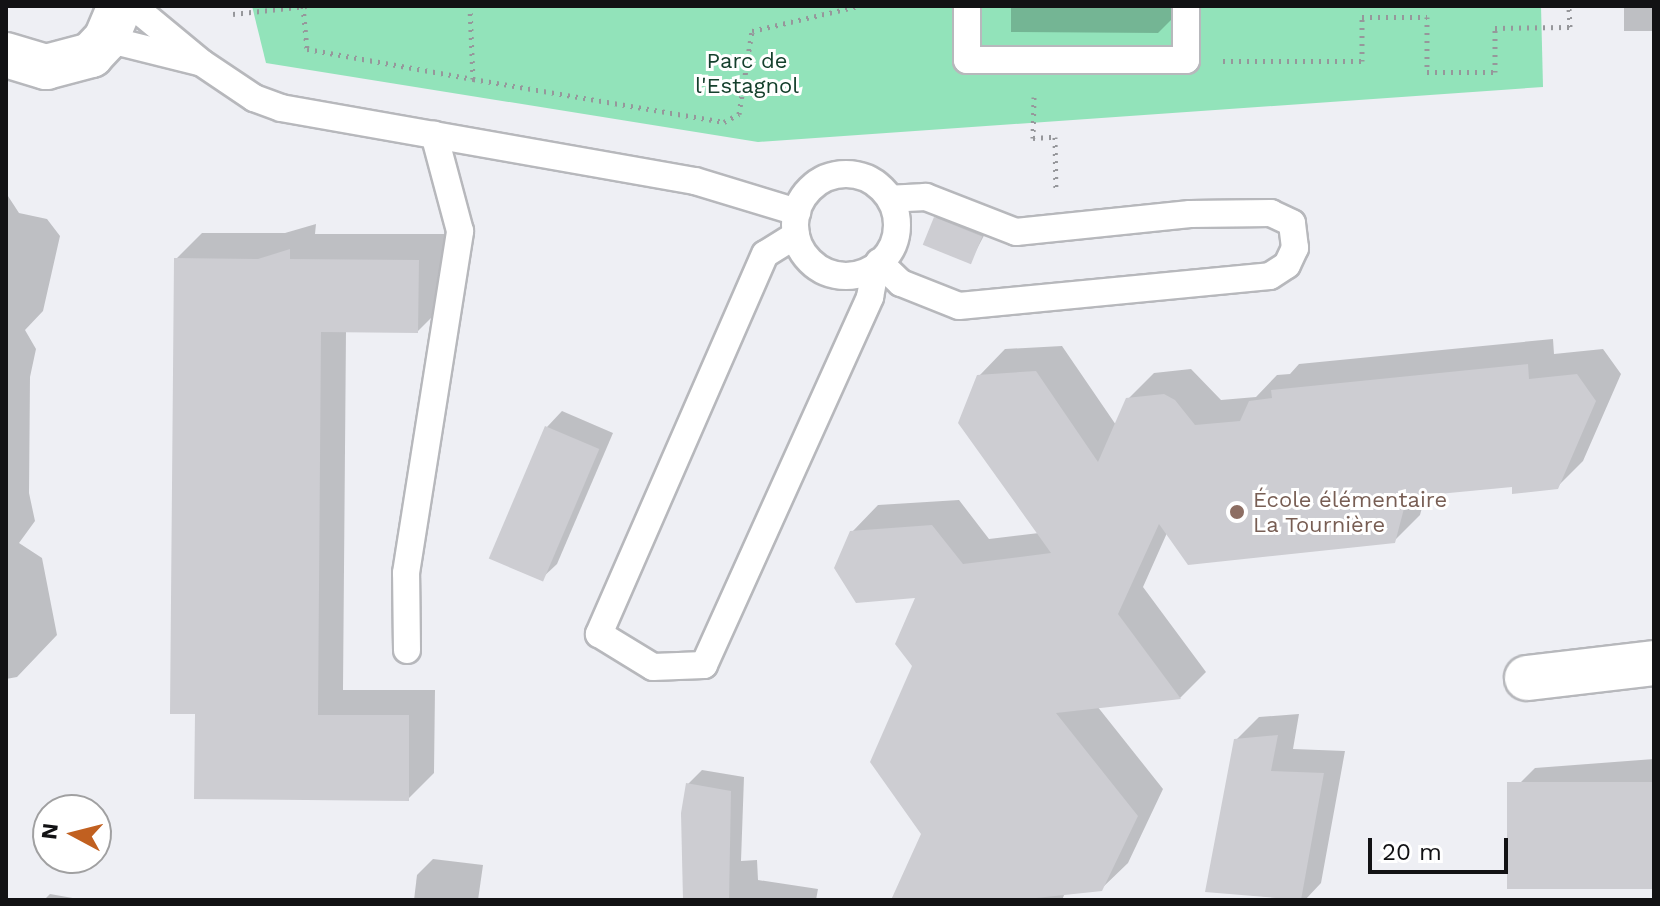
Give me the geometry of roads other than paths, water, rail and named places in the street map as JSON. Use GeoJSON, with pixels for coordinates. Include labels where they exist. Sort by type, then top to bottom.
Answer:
{"type":"FeatureCollection","features":[{"type":"Feature","properties":{"kind":"street"},"geometry":{"type":"LineString","coordinates":[[9,58],[46,67],[91,55],[113,22]]}},
{"type":"Feature","properties":{"kind":"street"},"geometry":{"type":"LineString","coordinates":[[1527,678],[1654,663]]}},
{"type":"Feature","properties":{"kind":"lane"},"geometry":{"type":"LineString","coordinates":[[133,6],[202,63],[254,98],[281,108],[695,181],[796,223],[813,263],[830,274],[853,276],[878,265]]}},
{"type":"Feature","properties":{"kind":"lane"},"geometry":{"type":"LineString","coordinates":[[967,6],[967,60],[1186,60],[1186,6]]}},
{"type":"Feature","properties":{"kind":"lane"},"geometry":{"type":"LineString","coordinates":[[113,22],[202,63]]}},
{"type":"Feature","properties":{"kind":"lane"},"geometry":{"type":"LineString","coordinates":[[407,650],[406,573],[460,231],[434,134]]}},
{"type":"Feature","properties":{"kind":"lane"},"geometry":{"type":"LineString","coordinates":[[844,173],[880,185],[891,199],[897,221],[895,243],[878,265],[870,297],[704,665],[653,667],[599,634],[765,254],[796,223],[808,190],[826,177],[844,173]]}},
{"type":"Feature","properties":{"kind":"lane"},"geometry":{"type":"LineString","coordinates":[[878,265],[901,283],[959,306],[1270,276],[1287,265],[1295,248],[1292,223],[1271,213],[1190,214],[1016,232],[926,197],[891,199]]}},
{"type":"Feature","properties":{"kind":"place","name":"École élémentaire La Tournière"},"geometry":{"type":"Point","coordinates":[1237,512]}},
{"type":"Feature","properties":{"kind":"park label","name":"Parc de l'Estagnol"},"geometry":{"type":"Point","coordinates":[747,72]}}]}
